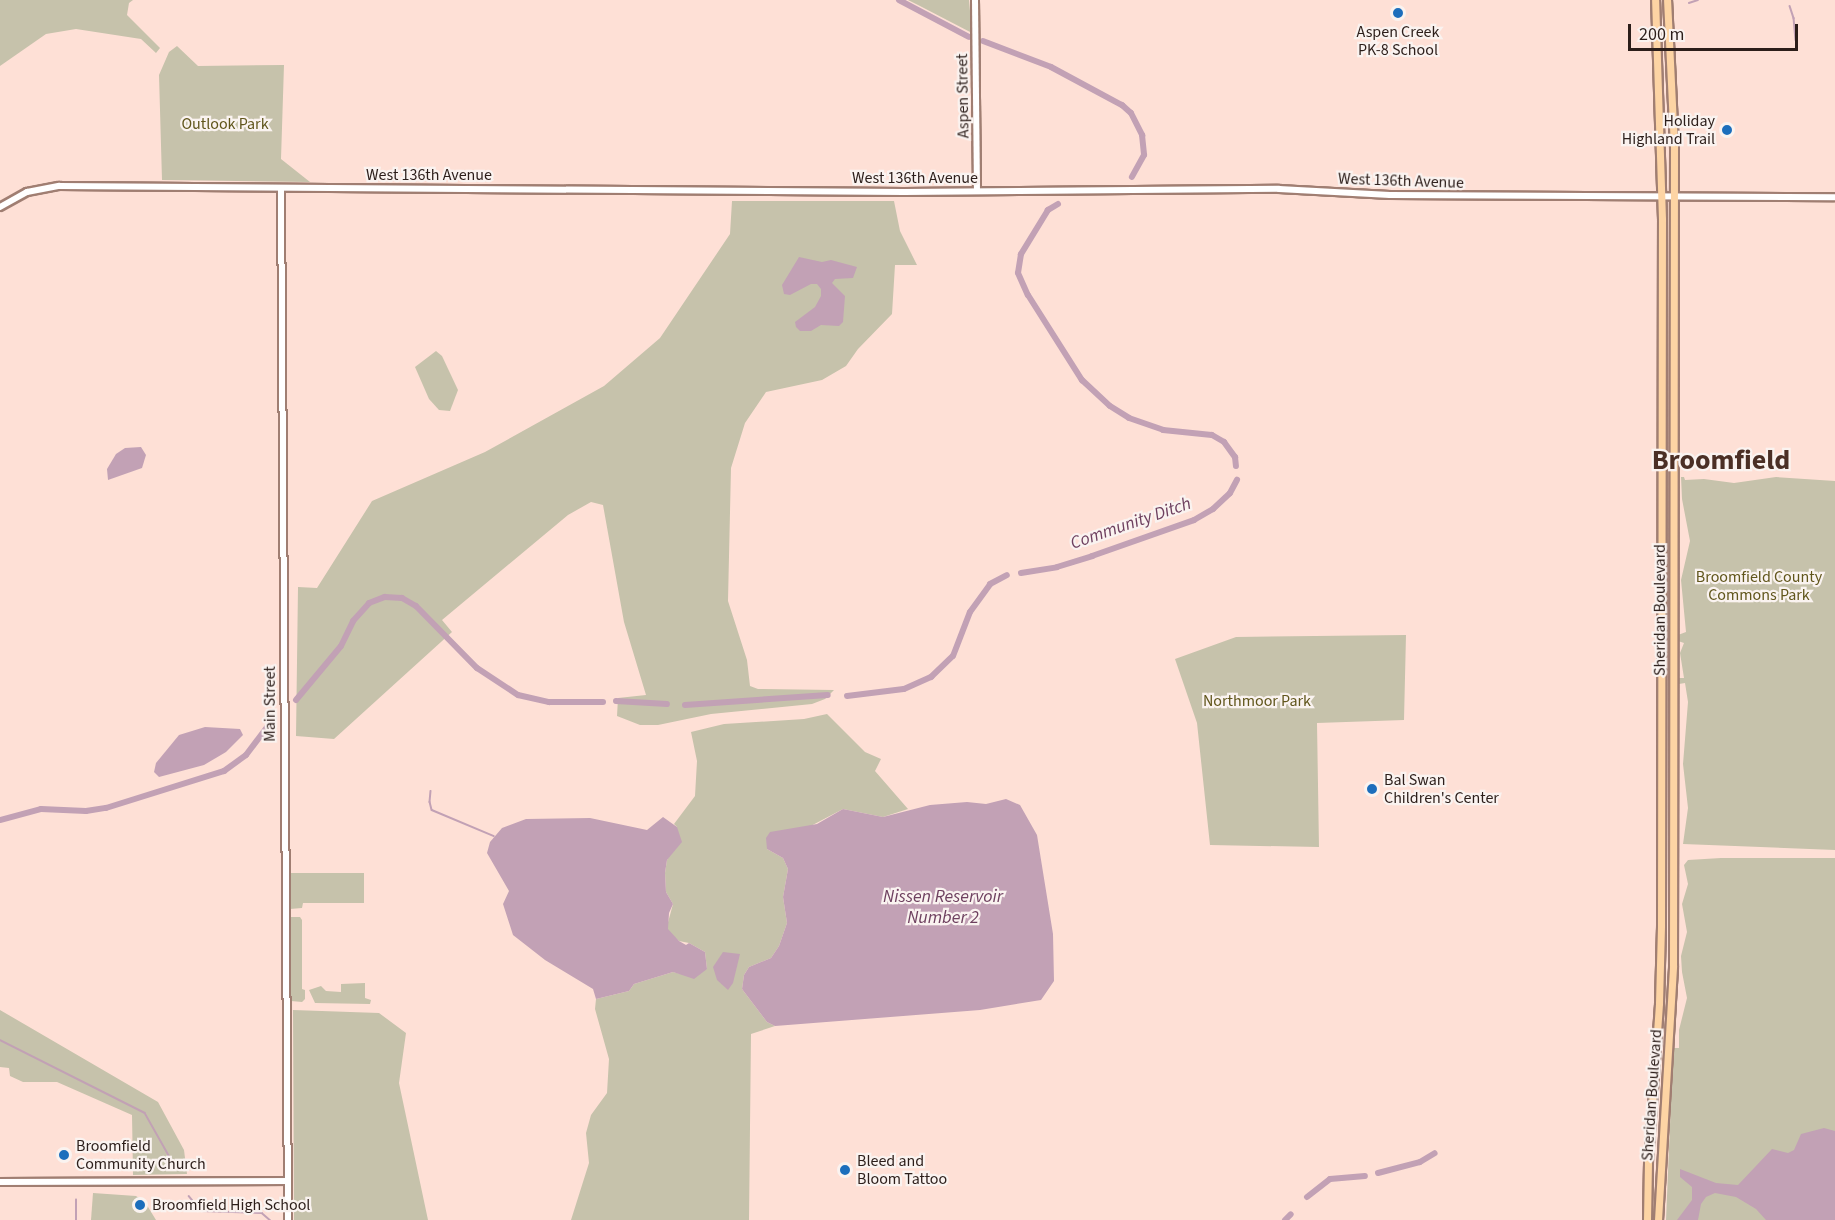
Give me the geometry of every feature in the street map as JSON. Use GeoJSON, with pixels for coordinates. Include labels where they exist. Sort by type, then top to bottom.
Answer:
{"type":"FeatureCollection","features":[{"type":"Feature","properties":{"kind":"main road","name":"Aspen Street"},"geometry":{"type":"LineString","coordinates":[[975,0],[976,191]]}},
{"type":"Feature","properties":{"kind":"main road","name":"Sheridan Boulevard"},"geometry":{"type":"LineString","coordinates":[[1647,1220],[1661,968],[1661,197],[1655,0]]}},
{"type":"Feature","properties":{"kind":"main road","name":"Sheridan Boulevard"},"geometry":{"type":"LineString","coordinates":[[1658,1220],[1673,965],[1674,197],[1667,0]]}},
{"type":"Feature","properties":{"kind":"main road","name":"West 136th Avenue"},"geometry":{"type":"LineString","coordinates":[[0,207],[19,195],[49,187],[976,191],[1280,189],[1390,195],[1835,197]]}},
{"type":"Feature","properties":{"kind":"main road","name":"Main Street"},"geometry":{"type":"LineString","coordinates":[[281,188],[288,1220]]}},
{"type":"Feature","properties":{"kind":"main road"},"geometry":{"type":"LineString","coordinates":[[0,1182],[288,1181]]}},
{"type":"Feature","properties":{"kind":"green space"},"geometry":{"type":"Polygon","coordinates":[[[0,0],[133,0],[129,3],[127,15],[160,48],[156,53],[141,39],[76,29],[46,34],[0,66],[0,0]]]}},
{"type":"Feature","properties":{"kind":"green space"},"geometry":{"type":"Polygon","coordinates":[[[908,0],[969,0],[972,33],[920,6],[908,0]]]}},
{"type":"Feature","properties":{"kind":"green space","name":"Outlook Park"},"geometry":{"type":"Polygon","coordinates":[[[177,46],[198,66],[284,65],[281,159],[310,182],[162,180],[159,75],[169,52],[177,46]]]}},
{"type":"Feature","properties":{"kind":"green space"},"geometry":{"type":"Polygon","coordinates":[[[732,201],[894,201],[900,231],[917,265],[895,265],[892,314],[858,349],[846,366],[822,380],[766,392],[745,423],[731,468],[728,601],[747,660],[750,686],[758,689],[834,690],[825,699],[812,704],[711,714],[658,725],[640,725],[617,716],[618,698],[646,695],[624,622],[603,505],[591,502],[568,515],[442,620],[452,632],[334,739],[296,736],[298,587],[317,588],[372,501],[485,452],[604,386],[660,338],[730,234],[732,201]]]}},
{"type":"Feature","properties":{"kind":"green space"},"geometry":{"type":"Polygon","coordinates":[[[436,351],[442,356],[458,390],[450,411],[439,410],[429,399],[415,367],[436,351]]]}},
{"type":"Feature","properties":{"kind":"green space","name":"Broomfield County Commons Park"},"geometry":{"type":"Polygon","coordinates":[[[1681,477],[1685,480],[1704,479],[1734,483],[1776,477],[1835,481],[1835,850],[1683,844],[1688,808],[1683,764],[1688,702],[1685,683],[1679,684],[1678,678],[1684,678],[1680,653],[1684,643],[1678,641],[1678,635],[1686,632],[1681,580],[1690,541],[1682,499],[1681,477]]]}},
{"type":"Feature","properties":{"kind":"green space","name":"Northmoor Park"},"geometry":{"type":"Polygon","coordinates":[[[1406,635],[1404,720],[1317,723],[1319,847],[1210,845],[1197,723],[1175,659],[1236,637],[1406,635]]]}},
{"type":"Feature","properties":{"kind":"green space"},"geometry":{"type":"Polygon","coordinates":[[[827,714],[865,752],[881,759],[875,771],[908,809],[883,817],[843,809],[767,849],[783,858],[788,869],[783,897],[787,923],[779,946],[771,958],[749,967],[744,975],[742,989],[767,1022],[775,1026],[751,1034],[749,1220],[571,1220],[589,1163],[586,1133],[591,1115],[607,1093],[609,1059],[595,1009],[596,999],[629,991],[634,984],[673,972],[681,974],[707,969],[705,952],[689,943],[679,941],[669,933],[667,926],[673,904],[666,892],[665,873],[677,827],[674,824],[695,796],[697,761],[691,732],[724,724],[804,719],[827,714]]]}},
{"type":"Feature","properties":{"kind":"green space"},"geometry":{"type":"Polygon","coordinates":[[[1835,858],[1835,1220],[1666,1220],[1673,1053],[1674,1048],[1679,1048],[1679,1030],[1687,998],[1681,956],[1687,932],[1682,904],[1688,884],[1684,865],[1688,860],[1835,858]]]}},
{"type":"Feature","properties":{"kind":"green space"},"geometry":{"type":"Polygon","coordinates":[[[290,873],[364,873],[364,903],[303,903],[302,908],[290,909],[290,873]]]}},
{"type":"Feature","properties":{"kind":"green space"},"geometry":{"type":"Polygon","coordinates":[[[290,917],[300,917],[302,920],[302,989],[305,990],[305,999],[302,1002],[291,1001],[290,917]]]}},
{"type":"Feature","properties":{"kind":"green space"},"geometry":{"type":"Polygon","coordinates":[[[365,983],[365,998],[371,1000],[370,1004],[315,1003],[309,990],[321,986],[326,991],[341,992],[341,984],[365,983]]]}},
{"type":"Feature","properties":{"kind":"green space"},"geometry":{"type":"Polygon","coordinates":[[[0,1010],[158,1102],[184,1150],[187,1174],[133,1175],[132,1115],[57,1082],[23,1082],[10,1076],[9,1068],[0,1067],[0,1010]]]}},
{"type":"Feature","properties":{"kind":"green space"},"geometry":{"type":"Polygon","coordinates":[[[293,1010],[379,1013],[406,1033],[399,1083],[428,1220],[294,1220],[293,1010]]]}},
{"type":"Feature","properties":{"kind":"green space"},"geometry":{"type":"Polygon","coordinates":[[[93,1193],[136,1196],[145,1202],[156,1220],[91,1220],[93,1193]]]}},
{"type":"Feature","properties":{"kind":"water"},"geometry":{"type":"Polygon","coordinates":[[[799,257],[822,262],[831,260],[857,267],[853,278],[835,279],[832,283],[845,296],[843,322],[839,326],[821,325],[811,331],[800,331],[796,327],[795,322],[815,307],[821,296],[821,289],[817,284],[811,284],[790,295],[784,294],[782,285],[799,257]]]}},
{"type":"Feature","properties":{"kind":"water"},"geometry":{"type":"Polygon","coordinates":[[[141,447],[146,455],[142,468],[108,480],[107,469],[116,454],[125,448],[141,447]]]}},
{"type":"Feature","properties":{"kind":"water"},"geometry":{"type":"Polygon","coordinates":[[[205,727],[240,729],[243,735],[226,752],[204,765],[159,777],[154,772],[156,763],[179,735],[205,727]]]}},
{"type":"Feature","properties":{"kind":"water","name":"Nissen Reservoir Number 2"},"geometry":{"type":"Polygon","coordinates":[[[1006,799],[1020,805],[1037,835],[1053,934],[1054,981],[1041,1000],[980,1010],[775,1026],[767,1022],[742,989],[744,975],[749,967],[771,958],[779,946],[787,923],[783,897],[788,869],[783,858],[767,849],[766,838],[770,832],[817,824],[843,809],[883,817],[930,805],[967,802],[986,804],[1006,799]]]}},
{"type":"Feature","properties":{"kind":"water"},"geometry":{"type":"Polygon","coordinates":[[[663,817],[677,827],[682,842],[667,860],[666,892],[673,904],[669,913],[668,929],[679,941],[686,945],[689,943],[705,952],[707,969],[694,979],[673,972],[634,984],[629,991],[596,999],[593,989],[545,960],[513,935],[503,904],[509,891],[487,853],[490,842],[502,828],[526,819],[590,818],[647,830],[663,817]]]}},
{"type":"Feature","properties":{"kind":"water"},"geometry":{"type":"Polygon","coordinates":[[[723,952],[740,954],[733,983],[728,990],[717,980],[713,967],[723,952]]]}},
{"type":"Feature","properties":{"kind":"water"},"geometry":{"type":"Polygon","coordinates":[[[1824,1128],[1835,1131],[1835,1220],[1766,1220],[1756,1209],[1736,1197],[1715,1193],[1706,1197],[1701,1204],[1698,1220],[1677,1220],[1692,1200],[1692,1187],[1680,1177],[1680,1169],[1716,1183],[1738,1185],[1772,1149],[1788,1153],[1794,1150],[1801,1134],[1824,1128]]]}},
{"type":"Feature","properties":{"kind":"waterway","name":"Community Ditch"},"geometry":{"type":"LineString","coordinates":[[899,0],[969,37]]}},
{"type":"Feature","properties":{"kind":"waterway"},"geometry":{"type":"LineString","coordinates":[[1689,3],[1698,0]]}},
{"type":"Feature","properties":{"kind":"waterway"},"geometry":{"type":"LineString","coordinates":[[1790,6],[1794,18],[1796,40]]}},
{"type":"Feature","properties":{"kind":"waterway","name":"Community Ditch"},"geometry":{"type":"LineString","coordinates":[[983,41],[1051,67],[1122,105],[1131,113],[1142,135],[1144,155],[1132,177]]}},
{"type":"Feature","properties":{"kind":"waterway","name":"Community Ditch"},"geometry":{"type":"LineString","coordinates":[[1058,204],[1048,210],[1021,254],[1018,273],[1028,295],[1082,380],[1110,406],[1129,418],[1163,430],[1212,435],[1224,442],[1235,457],[1236,466]]}},
{"type":"Feature","properties":{"kind":"waterway","name":"Community Ditch"},"geometry":{"type":"LineString","coordinates":[[1021,573],[1057,567],[1194,520],[1213,509],[1230,493],[1237,480]]}},
{"type":"Feature","properties":{"kind":"waterway","name":"Community Ditch"},"geometry":{"type":"LineString","coordinates":[[847,696],[904,689],[931,677],[953,656],[970,612],[990,584],[1007,575]]}},
{"type":"Feature","properties":{"kind":"waterway"},"geometry":{"type":"LineString","coordinates":[[296,700],[341,646],[353,621],[369,603],[385,597],[402,598],[416,606],[477,668],[518,695],[549,702],[603,702]]}},
{"type":"Feature","properties":{"kind":"waterway","name":"Community Ditch"},"geometry":{"type":"LineString","coordinates":[[685,705],[828,695]]}},
{"type":"Feature","properties":{"kind":"waterway","name":"Community Ditch"},"geometry":{"type":"LineString","coordinates":[[616,701],[667,704]]}},
{"type":"Feature","properties":{"kind":"waterway"},"geometry":{"type":"LineString","coordinates":[[0,820],[41,809],[86,811],[106,808],[224,771],[246,755],[274,718]]}},
{"type":"Feature","properties":{"kind":"waterway"},"geometry":{"type":"LineString","coordinates":[[431,791],[432,810],[494,836]]}},
{"type":"Feature","properties":{"kind":"waterway"},"geometry":{"type":"LineString","coordinates":[[0,1040],[145,1113],[175,1166]]}},
{"type":"Feature","properties":{"kind":"waterway"},"geometry":{"type":"LineString","coordinates":[[1378,1173],[1420,1162],[1435,1153]]}},
{"type":"Feature","properties":{"kind":"waterway"},"geometry":{"type":"LineString","coordinates":[[1307,1197],[1330,1179],[1365,1176]]}},
{"type":"Feature","properties":{"kind":"waterway"},"geometry":{"type":"LineString","coordinates":[[189,1196],[201,1211],[262,1213],[270,1220]]}},
{"type":"Feature","properties":{"kind":"waterway"},"geometry":{"type":"LineString","coordinates":[[76,1200],[76,1220]]}},
{"type":"Feature","properties":{"kind":"waterway"},"geometry":{"type":"LineString","coordinates":[[1285,1220],[1291,1214]]}},
{"type":"Feature","properties":{"kind":"place","name":"Aspen Creek PK-8 School"},"geometry":{"type":"Point","coordinates":[1398,13]}},
{"type":"Feature","properties":{"kind":"place","name":"Holiday Highland Trail"},"geometry":{"type":"Point","coordinates":[1727,130]}},
{"type":"Feature","properties":{"kind":"place","name":"Bal Swan Children's Center"},"geometry":{"type":"Point","coordinates":[1372,789]}},
{"type":"Feature","properties":{"kind":"place","name":"Broomfield Community Church"},"geometry":{"type":"Point","coordinates":[64,1155]}},
{"type":"Feature","properties":{"kind":"place","name":"Bleed and Bloom Tattoo"},"geometry":{"type":"Point","coordinates":[845,1170]}},
{"type":"Feature","properties":{"kind":"place","name":"Broomfield High School"},"geometry":{"type":"Point","coordinates":[140,1205]}},
{"type":"Feature","properties":{"kind":"district","name":"Broomfield"},"geometry":{"type":"Point","coordinates":[1721,460]}}]}
